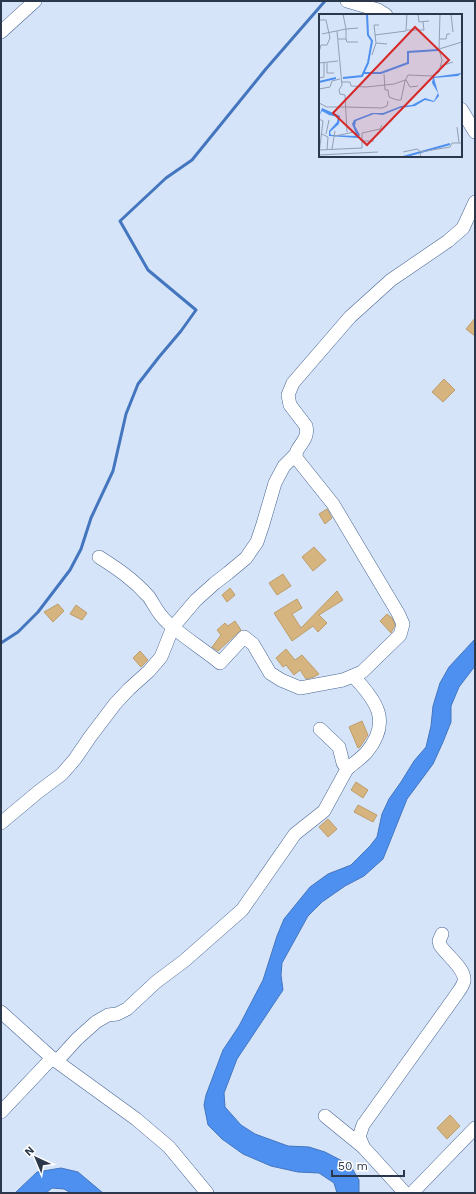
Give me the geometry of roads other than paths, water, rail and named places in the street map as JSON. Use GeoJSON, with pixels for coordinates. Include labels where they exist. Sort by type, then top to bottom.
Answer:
{"type":"FeatureCollection","features":[{"type":"Feature","properties":{"kind":"street"},"geometry":{"type":"LineString","coordinates":[[1,32],[35,1]]}},
{"type":"Feature","properties":{"kind":"street"},"geometry":{"type":"LineString","coordinates":[[347,1],[378,10],[384,14]]}},
{"type":"Feature","properties":{"kind":"street"},"geometry":{"type":"LineString","coordinates":[[462,111],[475,132]]}},
{"type":"Feature","properties":{"kind":"street"},"geometry":{"type":"LineString","coordinates":[[1,823],[62,774],[75,759],[90,736],[115,704],[149,671],[161,657],[173,627],[196,600],[246,558],[257,542],[275,483],[284,466],[295,455],[306,436],[306,426],[290,406],[288,395],[293,383],[350,317],[391,280],[448,241],[463,228],[475,202]]}},
{"type":"Feature","properties":{"kind":"street"},"geometry":{"type":"LineString","coordinates":[[99,557],[123,572],[137,584],[150,599],[156,611],[173,627],[220,663],[244,637],[253,644],[270,673],[280,680],[300,688],[343,680],[362,672],[400,635],[402,624],[398,613],[344,521],[333,504],[314,482],[295,455]]}},
{"type":"Feature","properties":{"kind":"street"},"geometry":{"type":"LineString","coordinates":[[1,1112],[96,1022],[108,1015],[117,1014],[127,1009],[156,982],[184,962],[242,910],[295,834],[324,811],[347,769],[365,754],[378,734],[380,719],[375,702],[366,689],[353,676]]}},
{"type":"Feature","properties":{"kind":"street"},"geometry":{"type":"LineString","coordinates":[[320,729],[339,747],[347,769]]}},
{"type":"Feature","properties":{"kind":"street"},"geometry":{"type":"LineString","coordinates":[[364,1148],[359,1137],[363,1126],[464,983],[464,976],[460,969],[440,945],[439,941],[442,934]]}},
{"type":"Feature","properties":{"kind":"street"},"geometry":{"type":"LineString","coordinates":[[1,1012],[55,1060],[136,1119],[169,1147],[207,1193]]}},
{"type":"Feature","properties":{"kind":"street"},"geometry":{"type":"LineString","coordinates":[[325,1116],[364,1148],[405,1193]]}},
{"type":"Feature","properties":{"kind":"street"},"geometry":{"type":"LineString","coordinates":[[412,1193],[475,1128]]}},
{"type":"Feature","properties":{"kind":"water"},"geometry":{"type":"Polygon","coordinates":[[[475,639],[475,666],[459,687],[451,706],[451,722],[443,742],[433,764],[407,799],[383,859],[364,876],[345,886],[322,902],[308,916],[282,963],[281,975],[283,990],[237,1059],[224,1093],[225,1107],[241,1125],[255,1134],[288,1146],[309,1147],[325,1152],[350,1165],[359,1180],[359,1193],[337,1193],[334,1183],[319,1173],[298,1172],[271,1166],[243,1154],[222,1139],[208,1125],[204,1105],[206,1095],[223,1050],[239,1026],[263,980],[284,919],[310,887],[328,874],[351,865],[377,837],[382,814],[389,799],[414,761],[426,747],[431,726],[433,706],[440,683],[449,667],[475,639]]]}},
{"type":"Feature","properties":{"kind":"water"},"geometry":{"type":"Polygon","coordinates":[[[61,1168],[78,1172],[103,1193],[71,1193],[64,1189],[52,1188],[46,1193],[15,1193],[37,1172],[61,1168]]]}},
{"type":"Feature","properties":{"kind":"waterway"},"geometry":{"type":"LineString","coordinates":[[1,643],[18,632],[38,612],[70,570],[81,549],[91,518],[113,471],[126,414],[138,384],[196,310],[148,270],[120,221],[166,178],[192,160],[265,70],[325,1]]}}]}
